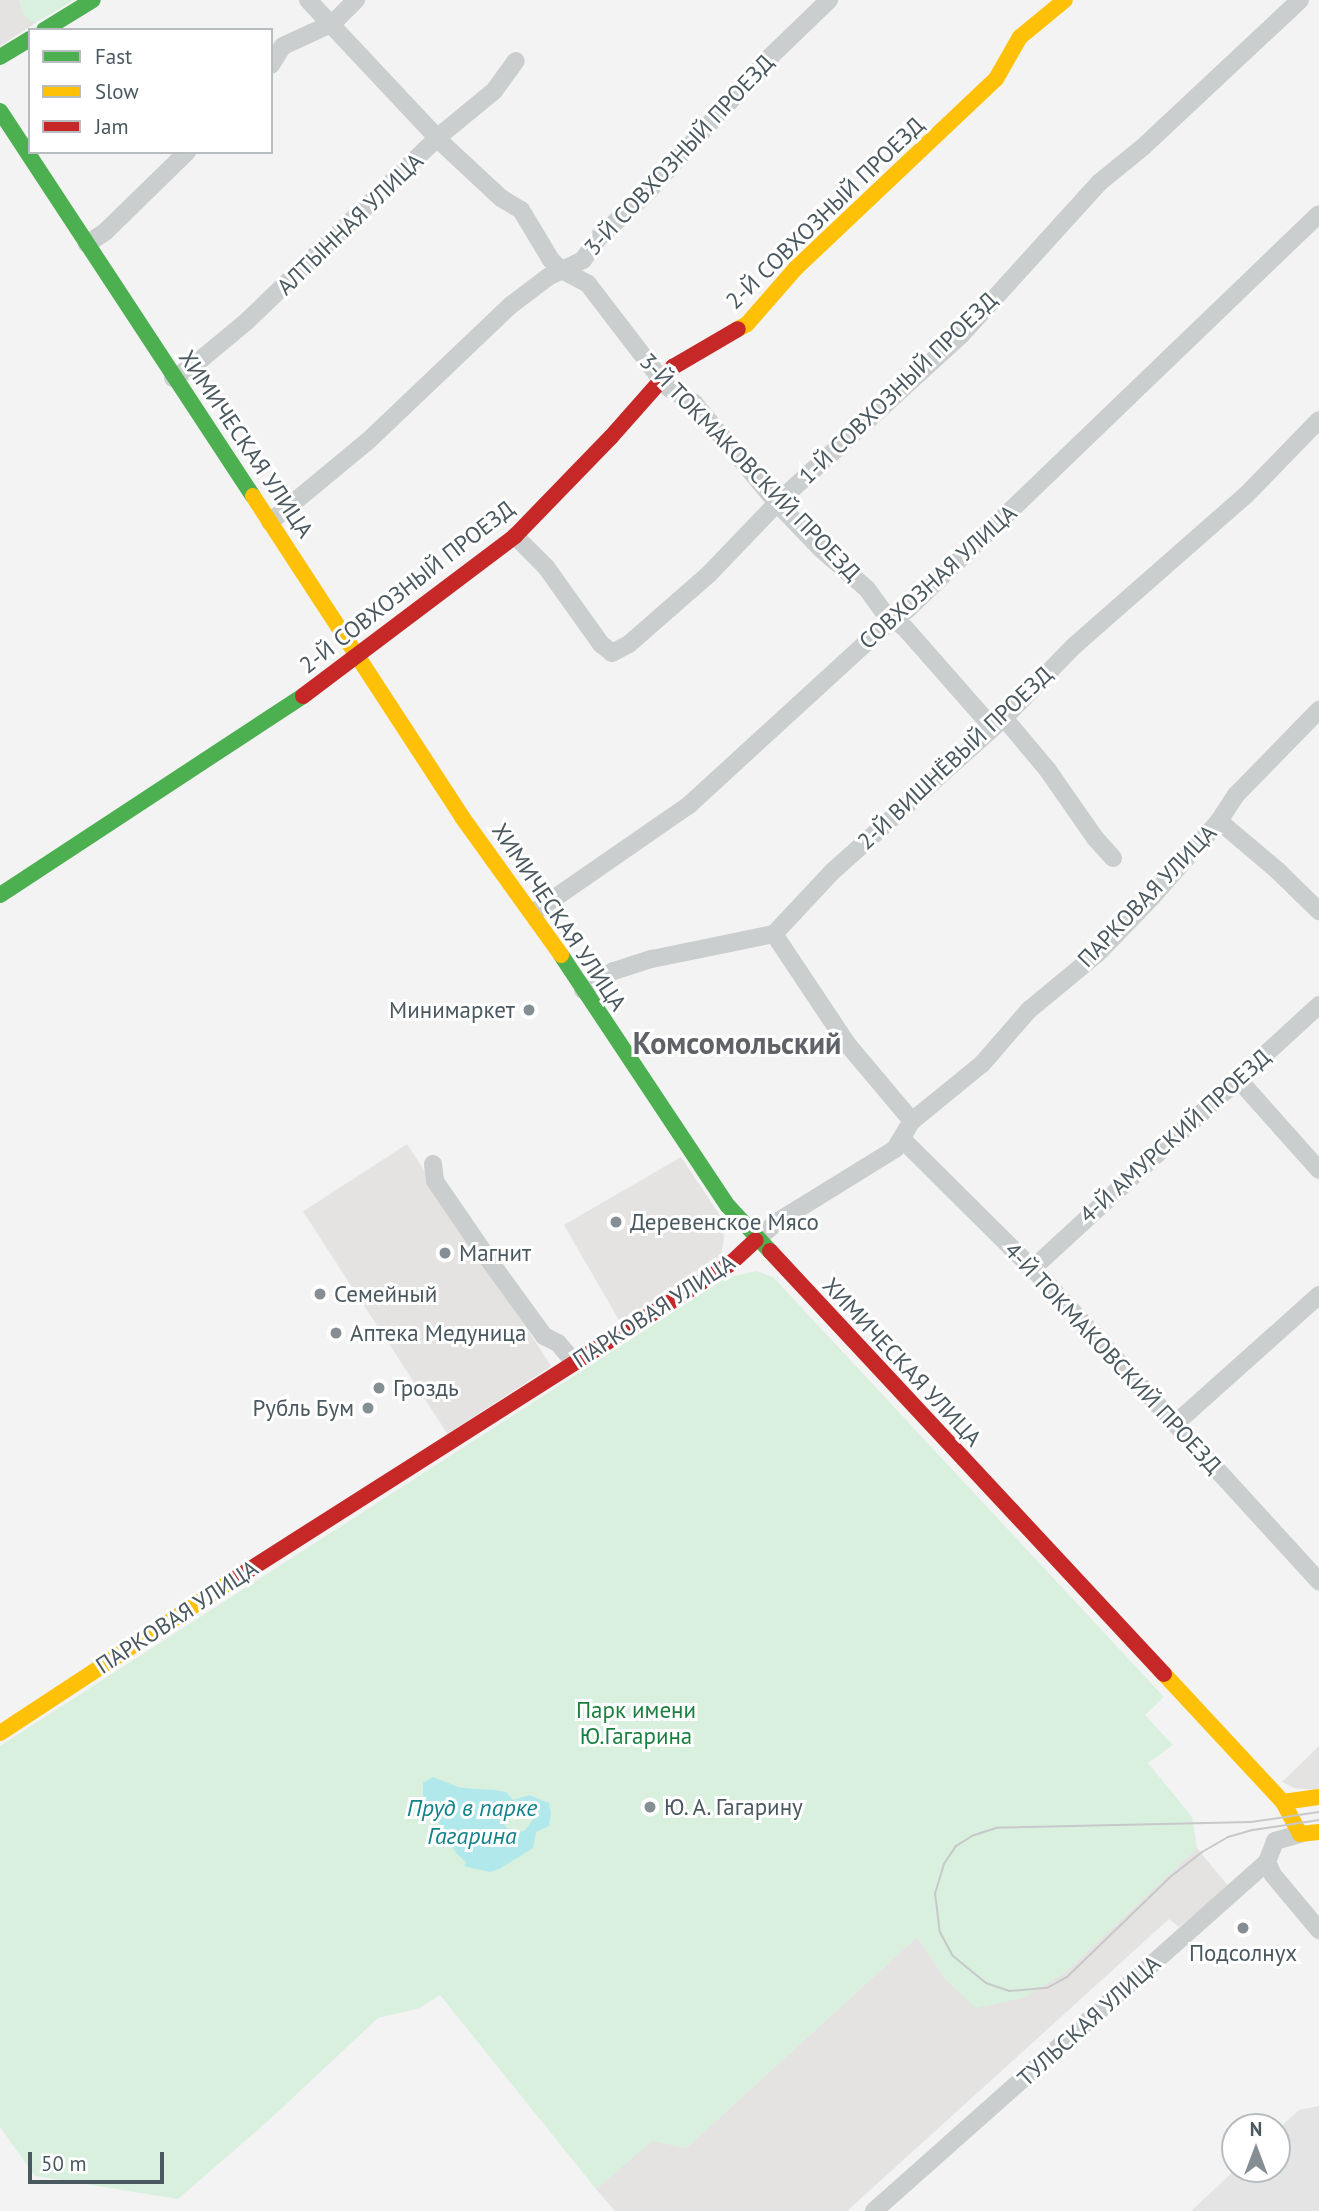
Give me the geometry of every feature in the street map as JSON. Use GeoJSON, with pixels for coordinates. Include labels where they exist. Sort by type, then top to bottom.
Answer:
{"type":"FeatureCollection","features":[{"type":"Feature","properties":{"kind":"street"},"geometry":{"type":"LineString","coordinates":[[47,28],[93,0]]}},
{"type":"Feature","properties":{"kind":"street","name":"3-Й ТОКМАКОВСКИЙ ПРОЕЗД"},"geometry":{"type":"LineString","coordinates":[[308,0],[321,17],[333,23],[438,137],[501,198],[521,209],[551,260],[560,269],[588,284],[661,379],[694,403],[777,503],[822,550],[867,589],[893,620],[905,628],[1047,769],[1095,838],[1113,858]]}},
{"type":"Feature","properties":{"kind":"street"},"geometry":{"type":"LineString","coordinates":[[273,62],[283,46],[333,23],[356,0]]}},
{"type":"Feature","properties":{"kind":"street","name":"3-Й СОВХОЗНЫЙ ПРОЕЗД"},"geometry":{"type":"LineString","coordinates":[[270,522],[368,441],[511,305],[560,269],[583,260],[600,236],[644,196],[771,56],[829,0]]}},
{"type":"Feature","properties":{"kind":"street","name":"2-Й СОВХОЗНЫЙ ПРОЕЗД"},"geometry":{"type":"LineString","coordinates":[[0,895],[328,680],[515,536],[611,437],[673,367],[747,324],[796,268],[996,79],[1020,37],[1065,0]]}},
{"type":"Feature","properties":{"kind":"street","name":"1-Й СОВХОЗНЫЙ ПРОЕЗД"},"geometry":{"type":"LineString","coordinates":[[515,536],[546,567],[592,634],[612,653],[629,644],[709,574],[777,503],[962,334],[1100,182],[1143,147],[1300,0]]}},
{"type":"Feature","properties":{"kind":"street"},"geometry":{"type":"LineString","coordinates":[[0,57],[28,40]]}},
{"type":"Feature","properties":{"kind":"street","name":"АЛТЫННАЯ УЛИЦА"},"geometry":{"type":"LineString","coordinates":[[173,378],[193,366],[246,322],[438,137],[494,91],[516,61]]}},
{"type":"Feature","properties":{"kind":"street","name":"ХИМИЧЕСКАЯ УЛИЦА"},"geometry":{"type":"LineString","coordinates":[[0,111],[28,154]]}},
{"type":"Feature","properties":{"kind":"street","name":"ХИМИЧЕСКАЯ УЛИЦА"},"geometry":{"type":"LineString","coordinates":[[28,154],[462,817],[533,913],[727,1206],[1283,1802]]}},
{"type":"Feature","properties":{"kind":"street"},"geometry":{"type":"LineString","coordinates":[[87,244],[105,232],[185,154]]}},
{"type":"Feature","properties":{"kind":"street","name":"СОВХОЗНАЯ УЛИЦА"},"geometry":{"type":"LineString","coordinates":[[533,913],[680,811],[893,620],[1164,366],[1319,214]]}},
{"type":"Feature","properties":{"kind":"street","name":"2-Й ВИШНЁВЫЙ ПРОЕЗД"},"geometry":{"type":"LineString","coordinates":[[774,934],[833,871],[998,723],[1074,646],[1247,494],[1319,420]]}},
{"type":"Feature","properties":{"kind":"street","name":"ПАРКОВАЯ УЛИЦА"},"geometry":{"type":"LineString","coordinates":[[0,1733],[155,1630],[730,1264],[777,1223],[895,1149],[912,1121],[982,1064],[1028,1010],[1098,953],[1219,821],[1236,795],[1319,710]]}},
{"type":"Feature","properties":{"kind":"street"},"geometry":{"type":"LineString","coordinates":[[1219,821],[1277,870],[1319,911]]}},
{"type":"Feature","properties":{"kind":"street"},"geometry":{"type":"LineString","coordinates":[[583,990],[614,971],[652,959],[774,934],[848,1045],[912,1121]]}},
{"type":"Feature","properties":{"kind":"street","name":"4-Й АМУРСКИЙ ПРОЕЗД"},"geometry":{"type":"LineString","coordinates":[[1032,1269],[1319,1005]]}},
{"type":"Feature","properties":{"kind":"street"},"geometry":{"type":"LineString","coordinates":[[1238,1079],[1319,1171]]}},
{"type":"Feature","properties":{"kind":"street","name":"4-Й ТОКМАКОВСКИЙ ПРОЕЗД"},"geometry":{"type":"LineString","coordinates":[[902,1140],[1032,1269],[1319,1581]]}},
{"type":"Feature","properties":{"kind":"street"},"geometry":{"type":"LineString","coordinates":[[433,1164],[435,1181],[489,1260],[544,1336],[558,1343],[574,1362]]}},
{"type":"Feature","properties":{"kind":"street"},"geometry":{"type":"LineString","coordinates":[[1176,1423],[1319,1295]]}},
{"type":"Feature","properties":{"kind":"street"},"geometry":{"type":"LineString","coordinates":[[1300,1834],[1283,1802],[1319,1797]]}},
{"type":"Feature","properties":{"kind":"street","name":"ТУЛЬСКАЯ УЛИЦА"},"geometry":{"type":"LineString","coordinates":[[874,2211],[1267,1862],[1275,1841],[1319,1832]]}},
{"type":"Feature","properties":{"kind":"street"},"geometry":{"type":"LineString","coordinates":[[1267,1862],[1273,1875],[1319,1930]]}},
{"type":"Feature","properties":{"kind":"shaded area"},"geometry":{"type":"Polygon","coordinates":[[[0,0],[19,0],[23,13],[37,22],[0,46],[0,0]]]}},
{"type":"Feature","properties":{"kind":"shaded area"},"geometry":{"type":"Polygon","coordinates":[[[407,1144],[551,1366],[447,1434],[303,1212],[407,1144]]]}},
{"type":"Feature","properties":{"kind":"shaded area"},"geometry":{"type":"Polygon","coordinates":[[[681,1157],[721,1217],[724,1237],[721,1255],[620,1322],[564,1225],[681,1157]]]}},
{"type":"Feature","properties":{"kind":"shaded area"},"geometry":{"type":"Polygon","coordinates":[[[1319,1746],[1319,1790],[1294,1788],[1282,1782],[1319,1746]]]}},
{"type":"Feature","properties":{"kind":"shaded area"},"geometry":{"type":"Polygon","coordinates":[[[1197,1848],[1229,1887],[1179,1927],[1169,1919],[847,2211],[615,2211],[596,2189],[652,2140],[686,2148],[917,1937],[947,1981],[1044,1984],[1063,1974],[1197,1848]]]}},
{"type":"Feature","properties":{"kind":"shaded area"},"geometry":{"type":"Polygon","coordinates":[[[1319,2106],[1319,2211],[1191,2211],[1221,2183],[1291,2183],[1291,2117],[1299,2110],[1319,2106]]]}},
{"type":"Feature","properties":{"kind":"green space"},"geometry":{"type":"Polygon","coordinates":[[[19,0],[74,0],[37,22],[30,21],[23,13],[19,0]]]}},
{"type":"Feature","properties":{"kind":"green space","name":"Парк имени Ю.Гагарина"},"geometry":{"type":"Polygon","coordinates":[[[757,1271],[773,1277],[1164,1697],[1145,1715],[1173,1745],[1148,1763],[1192,1817],[1197,1848],[1063,1974],[1023,1998],[976,2008],[947,1981],[917,1937],[686,2148],[652,2141],[596,2189],[440,1995],[420,2008],[378,2018],[268,2121],[178,2199],[35,2176],[0,2127],[0,1746],[726,1278],[757,1271]]]}},
{"type":"Feature","properties":{"kind":"water","name":"Пруд в парке Гагарина"},"geometry":{"type":"Polygon","coordinates":[[[433,1777],[461,1788],[506,1792],[513,1800],[529,1795],[549,1803],[549,1826],[536,1832],[533,1848],[499,1869],[490,1872],[464,1866],[466,1862],[456,1853],[423,1795],[423,1783],[433,1777]],[[506,1811],[500,1819],[511,1833],[524,1831],[533,1820],[520,1811],[506,1811]]]}},
{"type":"Feature","properties":{"kind":"tram line"},"geometry":{"type":"LineString","coordinates":[[1319,1812],[1251,1822],[996,1828],[972,1836],[956,1846],[944,1864],[935,1893],[940,1932],[953,1956],[986,1983],[1009,1991],[1047,1988],[1067,1977],[1169,1878],[1202,1852],[1228,1837],[1253,1830],[1319,1820]]}},
{"type":"Feature","properties":{"kind":"traffic: fast"},"geometry":{"type":"LineString","coordinates":[[47,28],[93,0]]}},
{"type":"Feature","properties":{"kind":"traffic: fast"},"geometry":{"type":"LineString","coordinates":[[0,57],[28,40]]}},
{"type":"Feature","properties":{"kind":"traffic: fast"},"geometry":{"type":"LineString","coordinates":[[0,111],[28,154]]}},
{"type":"Feature","properties":{"kind":"traffic: fast"},"geometry":{"type":"LineString","coordinates":[[28,154],[253,496]]}},
{"type":"Feature","properties":{"kind":"traffic: fast"},"geometry":{"type":"LineString","coordinates":[[0,895],[303,696]]}},
{"type":"Feature","properties":{"kind":"traffic: fast"},"geometry":{"type":"LineString","coordinates":[[561,955],[728,1206],[770,1251]]}},
{"type":"Feature","properties":{"kind":"traffic: slow"},"geometry":{"type":"LineString","coordinates":[[738,329],[747,324],[796,268],[996,79],[1020,37],[1065,0]]}},
{"type":"Feature","properties":{"kind":"traffic: slow"},"geometry":{"type":"LineString","coordinates":[[253,496],[462,817],[561,955]]}},
{"type":"Feature","properties":{"kind":"traffic: slow"},"geometry":{"type":"LineString","coordinates":[[0,1733],[233,1580]]}},
{"type":"Feature","properties":{"kind":"traffic: slow"},"geometry":{"type":"LineString","coordinates":[[1164,1674],[1283,1802],[1300,1834],[1319,1832]]}},
{"type":"Feature","properties":{"kind":"traffic: slow"},"geometry":{"type":"LineString","coordinates":[[1283,1802],[1319,1797]]}},
{"type":"Feature","properties":{"kind":"traffic: jam"},"geometry":{"type":"LineString","coordinates":[[303,696],[515,536],[611,437],[673,367],[738,329]]}},
{"type":"Feature","properties":{"kind":"traffic: jam"},"geometry":{"type":"LineString","coordinates":[[233,1580],[730,1264],[756,1240]]}},
{"type":"Feature","properties":{"kind":"traffic: jam"},"geometry":{"type":"LineString","coordinates":[[770,1251],[1164,1674]]}},
{"type":"Feature","properties":{"kind":"place","name":"Минимаркет"},"geometry":{"type":"Point","coordinates":[529,1010]}},
{"type":"Feature","properties":{"kind":"place","name":"Деревенское Мясо"},"geometry":{"type":"Point","coordinates":[616,1222]}},
{"type":"Feature","properties":{"kind":"place","name":"Магнит"},"geometry":{"type":"Point","coordinates":[445,1253]}},
{"type":"Feature","properties":{"kind":"place","name":"Семейный"},"geometry":{"type":"Point","coordinates":[320,1294]}},
{"type":"Feature","properties":{"kind":"place","name":"Аптека Медуница"},"geometry":{"type":"Point","coordinates":[336,1333]}},
{"type":"Feature","properties":{"kind":"place","name":"Гроздь"},"geometry":{"type":"Point","coordinates":[379,1388]}},
{"type":"Feature","properties":{"kind":"place","name":"Рубль Бум"},"geometry":{"type":"Point","coordinates":[368,1408]}},
{"type":"Feature","properties":{"kind":"place","name":"Ю. А. Гагарину"},"geometry":{"type":"Point","coordinates":[650,1807]}},
{"type":"Feature","properties":{"kind":"place","name":"Подсолнух"},"geometry":{"type":"Point","coordinates":[1243,1928]}},
{"type":"Feature","properties":{"kind":"district","name":"Комсомольский"},"geometry":{"type":"Point","coordinates":[737,1043]}}]}
